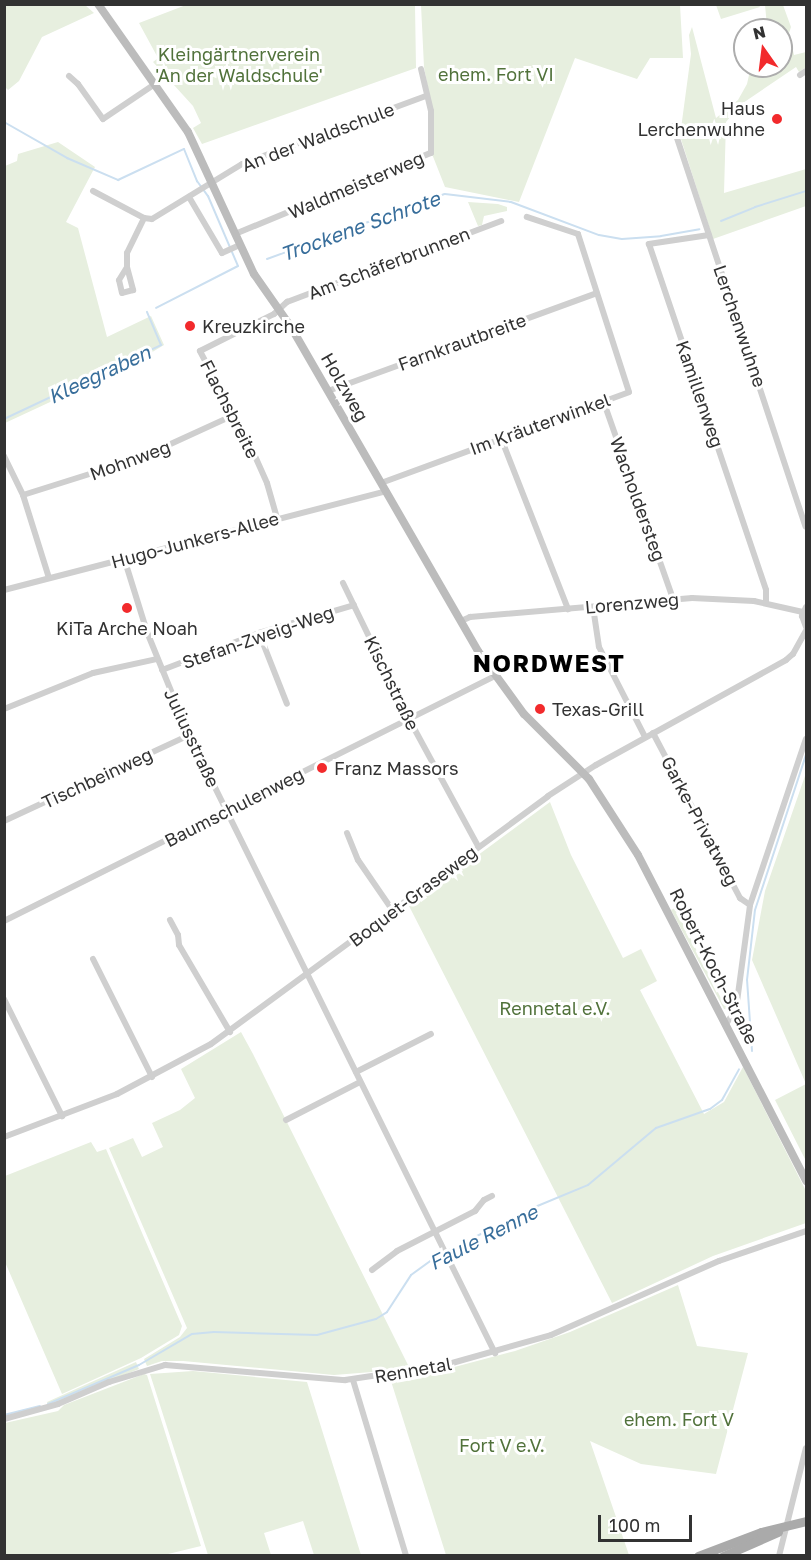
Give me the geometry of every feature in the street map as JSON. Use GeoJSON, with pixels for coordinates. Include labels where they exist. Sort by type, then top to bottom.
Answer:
{"type":"FeatureCollection","features":[{"type":"Feature","properties":{"kind":"main road"},"geometry":{"type":"LineString","coordinates":[[698,1556],[761,1532],[806,1524]]}},
{"type":"Feature","properties":{"kind":"main road"},"geometry":{"type":"LineString","coordinates":[[723,1556],[786,1528]]}},
{"type":"Feature","properties":{"kind":"street","name":"Holzweg"},"geometry":{"type":"LineString","coordinates":[[98,4],[190,136],[209,184],[235,234],[234,248],[279,310],[495,676],[537,728],[583,772]]}},
{"type":"Feature","properties":{"kind":"street","name":"Waldmeisterweg"},"geometry":{"type":"LineString","coordinates":[[235,234],[431,153],[433,129],[431,111],[421,69]]}},
{"type":"Feature","properties":{"kind":"street"},"geometry":{"type":"LineString","coordinates":[[800,75],[807,71]]}},
{"type":"Feature","properties":{"kind":"street"},"geometry":{"type":"LineString","coordinates":[[69,76],[78,84],[103,119],[155,84]]}},
{"type":"Feature","properties":{"kind":"street","name":"An der Waldschule"},"geometry":{"type":"LineString","coordinates":[[144,218],[152,219],[247,162],[426,96]]}},
{"type":"Feature","properties":{"kind":"street","name":"Lerchenwuhne"},"geometry":{"type":"LineString","coordinates":[[673,126],[807,527]]}},
{"type":"Feature","properties":{"kind":"street"},"geometry":{"type":"LineString","coordinates":[[93,191],[144,218],[127,253],[127,267]]}},
{"type":"Feature","properties":{"kind":"street"},"geometry":{"type":"LineString","coordinates":[[189,197],[222,253],[234,248]]}},
{"type":"Feature","properties":{"kind":"street","name":"Im Kräuterwinkel"},"geometry":{"type":"LineString","coordinates":[[384,487],[501,438],[629,392],[578,234],[528,217]]}},
{"type":"Feature","properties":{"kind":"street","name":"Am Schäferbrunnen"},"geometry":{"type":"LineString","coordinates":[[279,310],[287,302],[501,221]]}},
{"type":"Feature","properties":{"kind":"street","name":"Kamillenweg"},"geometry":{"type":"LineString","coordinates":[[709,235],[649,244],[766,590],[766,602]]}},
{"type":"Feature","properties":{"kind":"street","name":"Farnkrautbreite"},"geometry":{"type":"LineString","coordinates":[[328,391],[597,293]]}},
{"type":"Feature","properties":{"kind":"street","name":"Flachsbreite"},"geometry":{"type":"LineString","coordinates":[[277,518],[267,483],[200,351],[279,310]]}},
{"type":"Feature","properties":{"kind":"street","name":"Wacholdersteg"},"geometry":{"type":"LineString","coordinates":[[603,400],[673,599]]}},
{"type":"Feature","properties":{"kind":"street","name":"Mohnweg"},"geometry":{"type":"LineString","coordinates":[[23,495],[140,458],[234,415]]}},
{"type":"Feature","properties":{"kind":"street"},"geometry":{"type":"LineString","coordinates":[[501,438],[568,609]]}},
{"type":"Feature","properties":{"kind":"street"},"geometry":{"type":"LineString","coordinates":[[4,456],[23,495],[49,578]]}},
{"type":"Feature","properties":{"kind":"street","name":"Hugo-Junkers-Allee"},"geometry":{"type":"LineString","coordinates":[[4,590],[277,518],[384,487]]}},
{"type":"Feature","properties":{"kind":"street","name":"Juliusstraße"},"geometry":{"type":"LineString","coordinates":[[124,558],[157,659],[189,735],[495,1353]]}},
{"type":"Feature","properties":{"kind":"street","name":"Kischstraße"},"geometry":{"type":"LineString","coordinates":[[343,583],[409,719],[478,846]]}},
{"type":"Feature","properties":{"kind":"street","name":"Lorenzweg"},"geometry":{"type":"LineString","coordinates":[[461,621],[470,617],[673,599],[731,598],[805,610],[803,621],[807,629]]}},
{"type":"Feature","properties":{"kind":"street","name":"Stefan-Zweig-Weg"},"geometry":{"type":"LineString","coordinates":[[162,670],[259,633],[354,605]]}},
{"type":"Feature","properties":{"kind":"street"},"geometry":{"type":"LineString","coordinates":[[593,607],[599,647],[645,737]]}},
{"type":"Feature","properties":{"kind":"street","name":"Boquet-Graseweg"},"geometry":{"type":"LineString","coordinates":[[4,1137],[62,1116],[152,1077],[230,1032],[478,846],[583,772],[786,660],[793,654],[807,629]]}},
{"type":"Feature","properties":{"kind":"street"},"geometry":{"type":"LineString","coordinates":[[259,633],[287,704]]}},
{"type":"Feature","properties":{"kind":"street"},"geometry":{"type":"LineString","coordinates":[[4,709],[93,673],[157,659]]}},
{"type":"Feature","properties":{"kind":"street","name":"Baumschulenweg"},"geometry":{"type":"LineString","coordinates":[[4,921],[495,676]]}},
{"type":"Feature","properties":{"kind":"street","name":"Garke-Privatweg"},"geometry":{"type":"LineString","coordinates":[[653,733],[740,898],[750,905]]}},
{"type":"Feature","properties":{"kind":"street","name":"Tischbeinweg"},"geometry":{"type":"LineString","coordinates":[[4,821],[189,735]]}},
{"type":"Feature","properties":{"kind":"street"},"geometry":{"type":"LineString","coordinates":[[726,1024],[736,1010],[750,905],[807,739]]}},
{"type":"Feature","properties":{"kind":"street","name":"Robert-Koch-Straße"},"geometry":{"type":"LineString","coordinates":[[583,772],[638,855],[807,1181]]}},
{"type":"Feature","properties":{"kind":"street"},"geometry":{"type":"LineString","coordinates":[[347,833],[358,860],[393,911]]}},
{"type":"Feature","properties":{"kind":"street"},"geometry":{"type":"LineString","coordinates":[[170,920],[178,935],[179,945],[230,1032]]}},
{"type":"Feature","properties":{"kind":"street"},"geometry":{"type":"LineString","coordinates":[[93,959],[152,1077]]}},
{"type":"Feature","properties":{"kind":"street"},"geometry":{"type":"LineString","coordinates":[[4,999],[62,1116]]}},
{"type":"Feature","properties":{"kind":"street"},"geometry":{"type":"LineString","coordinates":[[356,1072],[431,1034]]}},
{"type":"Feature","properties":{"kind":"street"},"geometry":{"type":"LineString","coordinates":[[286,1120],[360,1082]]}},
{"type":"Feature","properties":{"kind":"street"},"geometry":{"type":"LineString","coordinates":[[372,1270],[397,1251],[475,1211],[484,1200],[492,1196]]}},
{"type":"Feature","properties":{"kind":"street","name":"Rennetal"},"geometry":{"type":"LineString","coordinates":[[4,1419],[58,1404],[131,1374],[165,1365],[352,1380],[438,1367],[495,1353],[563,1330],[719,1261],[807,1231]]}},
{"type":"Feature","properties":{"kind":"street"},"geometry":{"type":"LineString","coordinates":[[352,1380],[406,1556]]}},
{"type":"Feature","properties":{"kind":"street"},"geometry":{"type":"LineString","coordinates":[[779,1556],[807,1448]]}},
{"type":"Feature","properties":{"kind":"green space"},"geometry":{"type":"Polygon","coordinates":[[[4,5],[85,5],[94,13],[42,37],[19,81],[8,90],[4,86],[4,5]]]}},
{"type":"Feature","properties":{"kind":"green space","name":"Kleingärtnerverein 'An der Waldschule'"},"geometry":{"type":"Polygon","coordinates":[[[186,5],[415,5],[416,68],[202,144],[193,128],[201,123],[193,106],[153,62],[158,58],[139,23],[186,5]]]}},
{"type":"Feature","properties":{"kind":"green space","name":"ehem. Fort VI"},"geometry":{"type":"Polygon","coordinates":[[[421,5],[680,5],[683,58],[650,58],[637,79],[575,58],[519,202],[445,187],[432,154],[432,109],[424,67],[421,5]]]}},
{"type":"Feature","properties":{"kind":"green space"},"geometry":{"type":"Polygon","coordinates":[[[716,5],[759,5],[760,7],[721,19],[716,5]]]}},
{"type":"Feature","properties":{"kind":"green space"},"geometry":{"type":"Polygon","coordinates":[[[765,5],[783,5],[788,18],[766,18],[765,5]]]}},
{"type":"Feature","properties":{"kind":"green space"},"geometry":{"type":"Polygon","coordinates":[[[692,27],[716,118],[738,100],[748,78],[780,78],[740,105],[726,122],[724,193],[806,169],[806,206],[713,239],[680,136],[691,54],[689,35],[692,27]]]}},
{"type":"Feature","properties":{"kind":"green space"},"geometry":{"type":"Polygon","coordinates":[[[793,51],[794,55],[806,52],[806,67],[799,72],[796,67],[793,69],[793,51]]]}},
{"type":"Feature","properties":{"kind":"green space"},"geometry":{"type":"Polygon","coordinates":[[[58,142],[95,167],[66,222],[78,228],[107,337],[151,316],[164,345],[134,363],[5,423],[5,166],[17,161],[18,154],[58,142]]]}},
{"type":"Feature","properties":{"kind":"green space"},"geometry":{"type":"Polygon","coordinates":[[[468,202],[498,204],[507,207],[507,211],[484,216],[482,225],[478,226],[468,202]]]}},
{"type":"Feature","properties":{"kind":"green space"},"geometry":{"type":"Polygon","coordinates":[[[806,773],[806,1084],[752,960],[765,891],[806,773]]]}},
{"type":"Feature","properties":{"kind":"green space","name":"Rennetal e.V."},"geometry":{"type":"Polygon","coordinates":[[[550,802],[571,855],[623,958],[641,949],[657,981],[640,990],[704,1114],[724,1102],[743,1067],[806,1191],[806,1223],[713,1256],[612,1303],[409,906],[550,802]]]}},
{"type":"Feature","properties":{"kind":"green space"},"geometry":{"type":"Polygon","coordinates":[[[675,908],[724,1004],[730,1002],[732,994],[735,998],[732,1010],[724,1009],[671,910],[675,908]]]}},
{"type":"Feature","properties":{"kind":"green space"},"geometry":{"type":"Polygon","coordinates":[[[241,1032],[410,1369],[334,1375],[183,1361],[162,1361],[147,1366],[144,1359],[180,1337],[187,1328],[109,1148],[133,1138],[142,1157],[163,1147],[152,1123],[180,1110],[195,1098],[181,1069],[241,1032]]]}},
{"type":"Feature","properties":{"kind":"green space"},"geometry":{"type":"Polygon","coordinates":[[[806,1084],[806,1161],[775,1100],[806,1084]]]}},
{"type":"Feature","properties":{"kind":"green space"},"geometry":{"type":"Polygon","coordinates":[[[91,1142],[97,1152],[106,1149],[182,1326],[179,1335],[141,1358],[62,1394],[5,1262],[5,1176],[91,1142]]]}},
{"type":"Feature","properties":{"kind":"green space","name":"Fort V e.V."},"geometry":{"type":"Polygon","coordinates":[[[678,1285],[697,1346],[748,1353],[716,1474],[641,1464],[590,1441],[629,1555],[446,1555],[390,1378],[447,1369],[515,1351],[570,1332],[678,1285]]]}},
{"type":"Feature","properties":{"kind":"green space"},"geometry":{"type":"Polygon","coordinates":[[[136,1362],[139,1369],[48,1406],[47,1402],[136,1362]]]}},
{"type":"Feature","properties":{"kind":"green space"},"geometry":{"type":"Polygon","coordinates":[[[193,1371],[307,1382],[361,1555],[314,1555],[303,1521],[264,1533],[271,1555],[208,1555],[150,1374],[193,1371]]]}},
{"type":"Feature","properties":{"kind":"green space"},"geometry":{"type":"Polygon","coordinates":[[[144,1374],[147,1375],[201,1546],[164,1555],[5,1556],[5,1423],[58,1411],[64,1405],[144,1374]]]}},
{"type":"Feature","properties":{"kind":"waterway","name":"Trockene Schrote"},"geometry":{"type":"LineString","coordinates":[[4,122],[67,158],[118,180],[184,149],[197,181],[208,196],[238,266],[156,308]]}},
{"type":"Feature","properties":{"kind":"waterway","name":"Trockene Schrote"},"geometry":{"type":"LineString","coordinates":[[721,221],[755,207],[806,191]]}},
{"type":"Feature","properties":{"kind":"waterway","name":"Trockene Schrote"},"geometry":{"type":"LineString","coordinates":[[267,259],[445,194],[511,202],[599,235],[622,239],[661,236],[699,229]]}},
{"type":"Feature","properties":{"kind":"waterway","name":"Kleegraben"},"geometry":{"type":"LineString","coordinates":[[4,419],[161,345],[147,312]]}},
{"type":"Feature","properties":{"kind":"waterway","name":"Faule Renne"},"geometry":{"type":"LineString","coordinates":[[752,1051],[747,980],[755,910],[806,755]]}},
{"type":"Feature","properties":{"kind":"waterway","name":"Faule Renne"},"geometry":{"type":"LineString","coordinates":[[48,1404],[139,1365],[192,1334],[214,1332],[317,1335],[376,1319],[387,1312],[411,1275],[439,1255],[535,1207],[588,1185],[656,1128],[710,1109],[722,1100],[739,1069]]}},
{"type":"Feature","properties":{"kind":"waterway","name":"Faule Renne"},"geometry":{"type":"LineString","coordinates":[[4,1415],[40,1406]]}},
{"type":"Feature","properties":{"kind":"place","name":"Haus Lerchenwuhne"},"geometry":{"type":"Point","coordinates":[777,119]}},
{"type":"Feature","properties":{"kind":"place","name":"Kreuzkirche"},"geometry":{"type":"Point","coordinates":[190,326]}},
{"type":"Feature","properties":{"kind":"place","name":"KiTa Arche Noah"},"geometry":{"type":"Point","coordinates":[127,608]}},
{"type":"Feature","properties":{"kind":"place","name":"Texas-Grill"},"geometry":{"type":"Point","coordinates":[540,709]}},
{"type":"Feature","properties":{"kind":"place","name":"Franz Massors"},"geometry":{"type":"Point","coordinates":[322,768]}},
{"type":"Feature","properties":{"kind":"district","name":"NORDWEST"},"geometry":{"type":"Point","coordinates":[549,663]}},
{"type":"Feature","properties":{"kind":"park label","name":"ehem. Fort V"},"geometry":{"type":"Point","coordinates":[679,1419]}}]}
